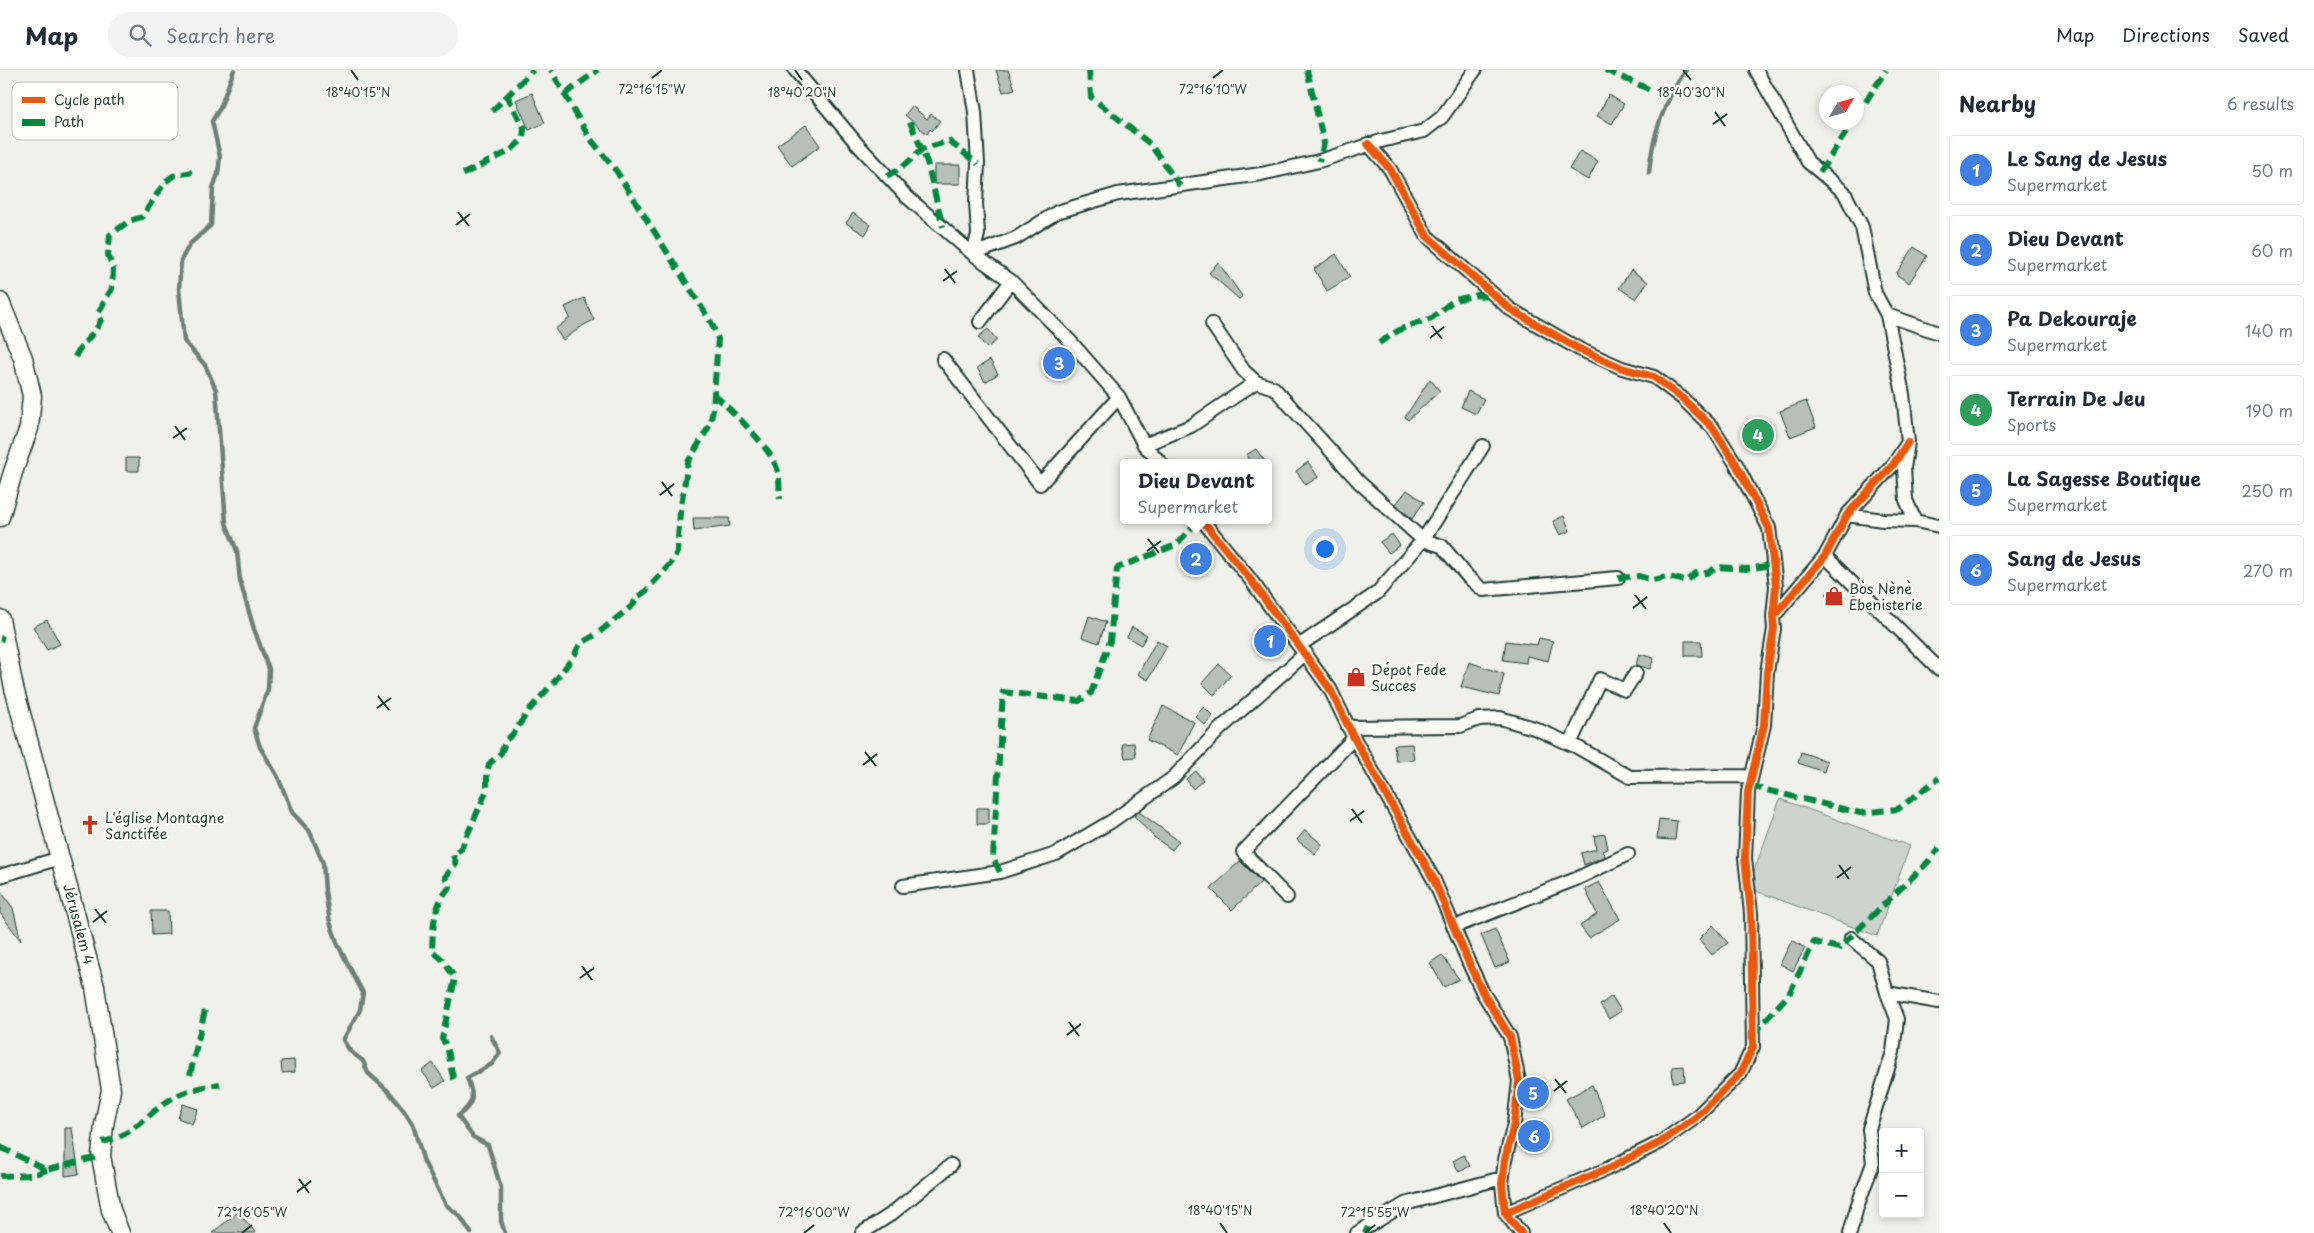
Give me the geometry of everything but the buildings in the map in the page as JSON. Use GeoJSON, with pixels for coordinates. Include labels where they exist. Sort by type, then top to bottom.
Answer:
{"type":"FeatureCollection","features":[{"type":"Feature","properties":{"kind":"street"},"geometry":{"type":"LineString","coordinates":[[795,70],[858,145],[906,196],[973,254],[1011,280],[1070,341],[1119,397],[1144,445],[1157,459]]}},
{"type":"Feature","properties":{"kind":"street"},"geometry":{"type":"LineString","coordinates":[[968,70],[975,112],[978,164],[976,203],[978,234],[973,254]]}},
{"type":"Feature","properties":{"kind":"street"},"geometry":{"type":"LineString","coordinates":[[973,254],[1016,238],[1057,212],[1118,194],[1261,174],[1319,161],[1368,144],[1424,131],[1442,117],[1475,70]]}},
{"type":"Feature","properties":{"kind":"street"},"geometry":{"type":"LineString","coordinates":[[1756,70],[1808,162],[1844,192],[1862,227],[1875,292],[1887,315],[1903,394],[1908,442],[1904,468],[1906,500],[1915,521]]}},
{"type":"Feature","properties":{"kind":"street"},"geometry":{"type":"LineString","coordinates":[[1368,144],[1390,169],[1427,236],[1510,309],[1579,348],[1622,368],[1654,377],[1682,398],[1713,428],[1736,464],[1768,528],[1776,586],[1773,618],[1774,629],[1767,672],[1764,725],[1748,792],[1745,858],[1752,913],[1753,1047],[1740,1074],[1695,1118],[1661,1142],[1607,1169],[1505,1213]]}},
{"type":"Feature","properties":{"kind":"street"},"geometry":{"type":"LineString","coordinates":[[980,322],[1011,280]]}},
{"type":"Feature","properties":{"kind":"street"},"geometry":{"type":"LineString","coordinates":[[0,302],[24,358],[32,396],[30,428],[13,472],[0,517]]}},
{"type":"Feature","properties":{"kind":"street"},"geometry":{"type":"LineString","coordinates":[[1887,315],[1939,333]]}},
{"type":"Feature","properties":{"kind":"street"},"geometry":{"type":"LineString","coordinates":[[1212,324],[1244,371],[1256,382],[1274,388],[1359,482],[1423,540],[1442,546],[1468,577],[1483,590],[1618,578]]}},
{"type":"Feature","properties":{"kind":"street"},"geometry":{"type":"LineString","coordinates":[[942,359],[1040,484],[1119,397]]}},
{"type":"Feature","properties":{"kind":"street"},"geometry":{"type":"LineString","coordinates":[[1144,445],[1191,426],[1256,382]]}},
{"type":"Feature","properties":{"kind":"street"},"geometry":{"type":"LineString","coordinates":[[1773,618],[1825,556],[1847,515],[1893,465],[1908,442]]}},
{"type":"Feature","properties":{"kind":"street"},"geometry":{"type":"LineString","coordinates":[[903,886],[1000,872],[1064,849],[1112,821],[1172,778],[1303,649],[1377,594],[1423,540],[1483,446]]}},
{"type":"Feature","properties":{"kind":"street"},"geometry":{"type":"LineString","coordinates":[[1847,515],[1883,520],[1915,521],[1939,526]]}},
{"type":"Feature","properties":{"kind":"street"},"geometry":{"type":"LineString","coordinates":[[1205,524],[1303,649],[1330,689],[1354,738],[1434,880],[1483,993],[1510,1037],[1519,1081],[1514,1124],[1504,1160],[1502,1178],[1505,1213],[1521,1233]]}},
{"type":"Feature","properties":{"kind":"street"},"geometry":{"type":"LineString","coordinates":[[1825,556],[1939,668]]}},
{"type":"Feature","properties":{"kind":"street","name":"Jérusalem 4"},"geometry":{"type":"LineString","coordinates":[[0,618],[14,688],[96,987],[111,1090],[104,1125],[101,1156],[111,1210],[120,1233]]}},
{"type":"Feature","properties":{"kind":"street"},"geometry":{"type":"LineString","coordinates":[[1570,744],[1600,679],[1625,690],[1636,673]]}},
{"type":"Feature","properties":{"kind":"street"},"geometry":{"type":"LineString","coordinates":[[1348,726],[1460,726],[1479,719],[1500,718],[1534,728],[1570,744],[1630,777],[1752,776]]}},
{"type":"Feature","properties":{"kind":"street"},"geometry":{"type":"LineString","coordinates":[[1287,898],[1243,852],[1354,738]]}},
{"type":"Feature","properties":{"kind":"street"},"geometry":{"type":"LineString","coordinates":[[1454,927],[1576,879],[1628,854]]}},
{"type":"Feature","properties":{"kind":"street"},"geometry":{"type":"LineString","coordinates":[[0,876],[60,858]]}},
{"type":"Feature","properties":{"kind":"street"},"geometry":{"type":"LineString","coordinates":[[1850,1233],[1857,1206],[1873,1163],[1869,1129],[1893,1052],[1897,1019],[1886,992],[1878,961],[1851,938]]}},
{"type":"Feature","properties":{"kind":"street"},"geometry":{"type":"LineString","coordinates":[[1886,992],[1939,1002]]}},
{"type":"Feature","properties":{"kind":"street"},"geometry":{"type":"LineString","coordinates":[[862,1233],[890,1215],[950,1165]]}},
{"type":"Feature","properties":{"kind":"street"},"geometry":{"type":"LineString","coordinates":[[1357,1233],[1405,1204],[1502,1178]]}},
{"type":"Feature","properties":{"kind":"shaded area"},"geometry":{"type":"Polygon","coordinates":[[[1780,799],[1910,846],[1877,936],[1748,888],[1780,799]]]}},
{"type":"Feature","properties":{"kind":"waterway"},"geometry":{"type":"LineString","coordinates":[[234,70],[220,108],[212,121],[220,157],[218,174],[213,188],[211,225],[190,244],[181,260],[179,289],[184,341],[205,365],[216,390],[226,523],[237,551],[240,581],[254,629],[269,669],[268,689],[254,728],[260,747],[278,777],[292,812],[310,832],[323,863],[330,922],[338,945],[363,993],[360,1010],[343,1040],[350,1051],[363,1061],[368,1073],[389,1092],[402,1108],[413,1125],[424,1162],[446,1205],[460,1216],[471,1233]]}},
{"type":"Feature","properties":{"kind":"waterway"},"geometry":{"type":"LineString","coordinates":[[1649,173],[1656,132],[1666,106],[1686,70]]}},
{"type":"Feature","properties":{"kind":"waterway"},"geometry":{"type":"LineString","coordinates":[[491,1036],[500,1053],[492,1064],[467,1078],[472,1099],[467,1108],[458,1116],[473,1137],[488,1145],[501,1188],[501,1221],[505,1233]]}},
{"type":"Feature","properties":{"kind":"marked path"},"geometry":{"type":"LineString","coordinates":[[492,111],[533,70]]}},
{"type":"Feature","properties":{"kind":"marked path"},"geometry":{"type":"LineString","coordinates":[[454,1079],[449,1053],[442,1039],[455,978],[442,959],[432,951],[437,909],[444,894],[450,887],[445,877],[456,864],[453,855],[461,849],[487,790],[489,764],[501,753],[506,740],[555,681],[574,656],[580,644],[597,634],[633,605],[636,598],[646,591],[672,562],[677,552],[680,512],[688,462],[710,425],[713,409],[718,339],[712,324],[617,172],[589,137],[551,70]]}},
{"type":"Feature","properties":{"kind":"marked path"},"geometry":{"type":"LineString","coordinates":[[565,94],[598,70]]}},
{"type":"Feature","properties":{"kind":"marked path"},"geometry":{"type":"LineString","coordinates":[[1089,70],[1091,97],[1150,144],[1180,186]]}},
{"type":"Feature","properties":{"kind":"marked path"},"geometry":{"type":"LineString","coordinates":[[1307,70],[1324,143],[1319,161]]}},
{"type":"Feature","properties":{"kind":"marked path"},"geometry":{"type":"LineString","coordinates":[[1605,70],[1651,90]]}},
{"type":"Feature","properties":{"kind":"marked path"},"geometry":{"type":"LineString","coordinates":[[1864,104],[1886,70]]}},
{"type":"Feature","properties":{"kind":"marked path"},"geometry":{"type":"LineString","coordinates":[[463,174],[510,151],[523,139],[524,128],[508,97]]}},
{"type":"Feature","properties":{"kind":"marked path"},"geometry":{"type":"LineString","coordinates":[[910,122],[927,162],[943,227]]}},
{"type":"Feature","properties":{"kind":"marked path"},"geometry":{"type":"LineString","coordinates":[[1820,172],[1848,130]]}},
{"type":"Feature","properties":{"kind":"marked path"},"geometry":{"type":"LineString","coordinates":[[887,176],[906,164],[922,149],[949,141],[978,164]]}},
{"type":"Feature","properties":{"kind":"marked path"},"geometry":{"type":"LineString","coordinates":[[75,357],[101,320],[98,314],[112,289],[113,268],[108,255],[110,235],[129,221],[142,217],[165,182],[173,176],[192,172]]}},
{"type":"Feature","properties":{"kind":"marked path"},"geometry":{"type":"LineString","coordinates":[[1379,343],[1401,329],[1432,318],[1454,300],[1478,295],[1495,299]]}},
{"type":"Feature","properties":{"kind":"marked path"},"geometry":{"type":"LineString","coordinates":[[714,394],[750,430],[768,452],[778,472],[780,499]]}},
{"type":"Feature","properties":{"kind":"marked path"},"geometry":{"type":"LineString","coordinates":[[1000,872],[993,858],[1003,692],[1079,701],[1091,693],[1110,641],[1117,568],[1176,545],[1194,524]]}},
{"type":"Feature","properties":{"kind":"marked path"},"geometry":{"type":"LineString","coordinates":[[1618,578],[1639,576],[1652,580],[1668,577],[1686,581],[1696,573],[1707,573],[1717,567],[1746,569],[1773,565]]}},
{"type":"Feature","properties":{"kind":"marked path"},"geometry":{"type":"LineString","coordinates":[[0,638],[4,639]]}},
{"type":"Feature","properties":{"kind":"marked path"},"geometry":{"type":"LineString","coordinates":[[1750,786],[1860,813],[1898,809],[1939,778]]}},
{"type":"Feature","properties":{"kind":"marked path"},"geometry":{"type":"LineString","coordinates":[[1753,1034],[1789,994],[1814,942],[1839,948],[1929,861],[1939,848]]}},
{"type":"Feature","properties":{"kind":"marked path"},"geometry":{"type":"LineString","coordinates":[[190,1075],[205,1010]]}},
{"type":"Feature","properties":{"kind":"marked path"},"geometry":{"type":"LineString","coordinates":[[102,1142],[123,1135],[162,1105],[183,1093],[220,1084]]}},
{"type":"Feature","properties":{"kind":"marked path"},"geometry":{"type":"LineString","coordinates":[[0,1147],[47,1170],[101,1156]]}},
{"type":"Feature","properties":{"kind":"marked path"},"geometry":{"type":"LineString","coordinates":[[0,1176],[32,1175],[47,1170]]}},
{"type":"Feature","properties":{"kind":"marked path"},"geometry":{"type":"LineString","coordinates":[[1365,1233],[1368,1227]]}},
{"type":"Feature","properties":{"kind":"cycle path"},"geometry":{"type":"LineString","coordinates":[[1368,144],[1390,169],[1427,236],[1510,309],[1579,349],[1622,368],[1654,377],[1682,398],[1713,428],[1736,464],[1769,528],[1776,586],[1773,617]]}},
{"type":"Feature","properties":{"kind":"cycle path"},"geometry":{"type":"LineString","coordinates":[[1505,1213],[1607,1169],[1661,1142],[1695,1118],[1740,1074],[1753,1047],[1751,913],[1745,858],[1748,792],[1764,725],[1767,672],[1774,629],[1773,617],[1825,556],[1847,515],[1893,465],[1908,442]]}},
{"type":"Feature","properties":{"kind":"cycle path"},"geometry":{"type":"LineString","coordinates":[[1205,524],[1250,579],[1330,689],[1354,738],[1434,880],[1483,993],[1510,1037],[1519,1081],[1514,1124],[1505,1160],[1502,1184],[1505,1213],[1521,1233]]}},
{"type":"Feature","properties":{"kind":"place","name":"Pa Dekouraje"},"geometry":{"type":"Point","coordinates":[1059,363]}},
{"type":"Feature","properties":{"kind":"place","name":"Terrain De Jeu"},"geometry":{"type":"Point","coordinates":[1758,435]}},
{"type":"Feature","properties":{"kind":"place","name":"Dieu Devant"},"geometry":{"type":"Point","coordinates":[1196,559]}},
{"type":"Feature","properties":{"kind":"place","name":"Bòs Nènè Ebenisterie"},"geometry":{"type":"Point","coordinates":[1834,596]}},
{"type":"Feature","properties":{"kind":"place","name":"Le Sang de Jesus"},"geometry":{"type":"Point","coordinates":[1270,641]}},
{"type":"Feature","properties":{"kind":"place","name":"Dépot Fede Succes"},"geometry":{"type":"Point","coordinates":[1356,677]}},
{"type":"Feature","properties":{"kind":"place","name":"L'église Montagne Sanctifée"},"geometry":{"type":"Point","coordinates":[90,825]}},
{"type":"Feature","properties":{"kind":"place","name":"La Sagesse Boutique"},"geometry":{"type":"Point","coordinates":[1533,1093]}},
{"type":"Feature","properties":{"kind":"place","name":"Sang de Jesus"},"geometry":{"type":"Point","coordinates":[1534,1136]}}]}
